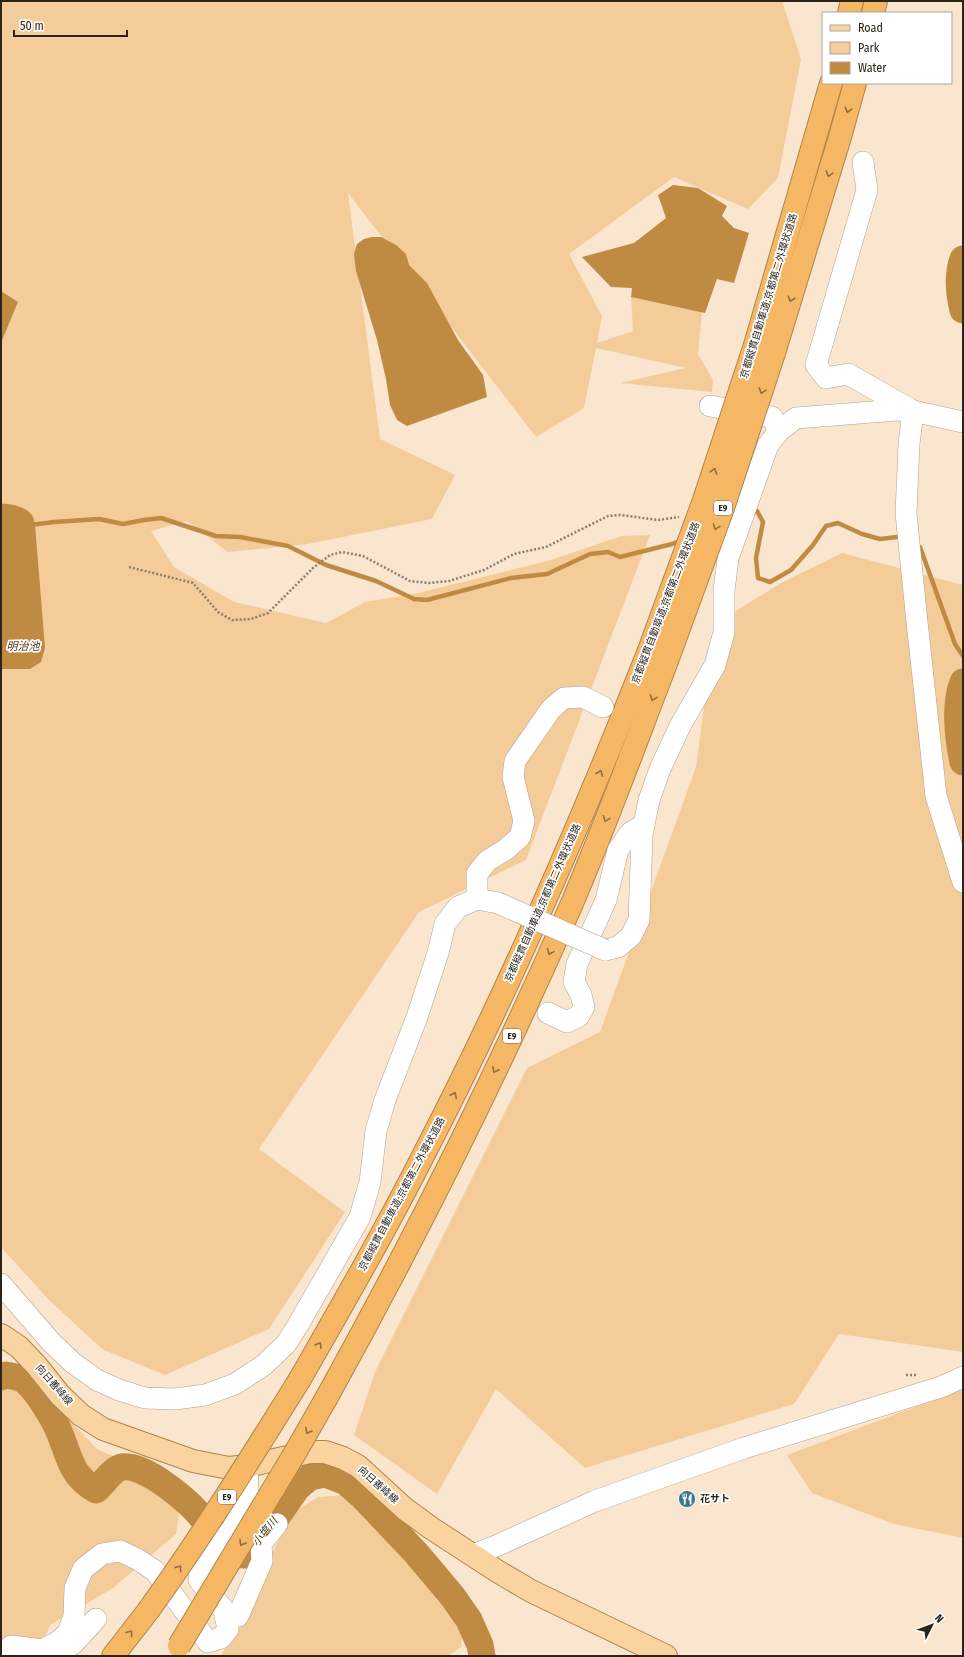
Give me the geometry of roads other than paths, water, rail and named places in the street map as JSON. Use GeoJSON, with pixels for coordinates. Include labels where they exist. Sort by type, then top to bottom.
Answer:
{"type":"FeatureCollection","features":[{"type":"Feature","properties":{"kind":"highway"},"geometry":{"type":"LineString","coordinates":[[849,12],[852,1]]}},
{"type":"Feature","properties":{"kind":"highway"},"geometry":{"type":"LineString","coordinates":[[873,12],[876,1]]}},
{"type":"Feature","properties":{"kind":"highway","name":"京都縦貫自動車道;京都第二外環状道路"},"geometry":{"type":"LineString","coordinates":[[765,349],[818,128],[831,84]]}},
{"type":"Feature","properties":{"kind":"highway","name":"京都縦貫自動車道;京都第二外環状道路"},"geometry":{"type":"LineString","coordinates":[[176,1651],[280,1479],[327,1397],[404,1254],[532,994],[594,849],[657,657],[704,500],[765,349],[840,137],[855,84]]}},
{"type":"Feature","properties":{"kind":"highway","name":"京都縦貫自動車道;京都第二外環状道路"},"geometry":{"type":"LineString","coordinates":[[113,1656],[148,1611],[223,1502],[300,1379],[381,1237],[473,1057],[657,657]]}},
{"type":"Feature","properties":{"kind":"main road","name":"向日善峰線"},"geometry":{"type":"LineString","coordinates":[[1,1335],[19,1347],[37,1366],[60,1395],[81,1415],[103,1429],[193,1461],[229,1468],[247,1466],[310,1452],[325,1452],[343,1458],[358,1466],[405,1509],[453,1544],[531,1591],[666,1656]]}},
{"type":"Feature","properties":{"kind":"street"},"geometry":{"type":"LineString","coordinates":[[863,162],[867,190],[816,365],[826,378],[848,374],[913,411]]}},
{"type":"Feature","properties":{"kind":"street"},"geometry":{"type":"LineString","coordinates":[[710,406],[772,417],[780,431]]}},
{"type":"Feature","properties":{"kind":"street"},"geometry":{"type":"LineString","coordinates":[[1,1284],[52,1342],[73,1363],[97,1380],[119,1390],[146,1398],[175,1399],[205,1395],[235,1384],[264,1365],[286,1344],[360,1217],[370,1182],[376,1131],[385,1100],[417,1017],[446,924],[458,907],[477,899],[498,903],[605,950],[618,947],[631,936],[639,920],[642,835],[649,800],[660,769],[683,720],[715,665],[724,632],[724,591],[728,558],[768,445],[780,431],[796,418],[897,410],[913,411],[963,422]]}},
{"type":"Feature","properties":{"kind":"street"},"geometry":{"type":"LineString","coordinates":[[913,411],[909,444],[906,513],[916,622],[936,796],[963,882]]}},
{"type":"Feature","properties":{"kind":"street"},"geometry":{"type":"LineString","coordinates":[[477,899],[477,874],[487,861],[505,850],[520,837],[524,820],[513,777],[515,761],[551,709],[564,698],[583,697],[604,707]]}},
{"type":"Feature","properties":{"kind":"street"},"geometry":{"type":"LineString","coordinates":[[548,1014],[567,1022],[578,1016],[584,1007],[581,995],[574,982],[577,964],[606,900],[618,850],[630,833],[644,824]]}},
{"type":"Feature","properties":{"kind":"street"},"geometry":{"type":"LineString","coordinates":[[473,1555],[510,1540],[595,1501],[744,1448],[941,1387],[963,1377]]}},
{"type":"Feature","properties":{"kind":"street"},"geometry":{"type":"LineString","coordinates":[[42,1650],[56,1644],[68,1633],[74,1616],[75,1588],[83,1569],[102,1554],[120,1551],[137,1559],[155,1571],[208,1642],[221,1638],[228,1629],[224,1610],[199,1580],[200,1567],[232,1529],[243,1509],[248,1490],[247,1466]]}},
{"type":"Feature","properties":{"kind":"street"},"geometry":{"type":"LineString","coordinates":[[226,1619],[238,1616],[262,1561],[261,1544],[277,1524]]}},
{"type":"Feature","properties":{"kind":"street"},"geometry":{"type":"LineString","coordinates":[[5,1656],[4,1653],[11,1646],[56,1653],[73,1644],[96,1619]]}},
{"type":"Feature","properties":{"kind":"water"},"geometry":{"type":"Polygon","coordinates":[[[673,185],[698,188],[727,206],[722,216],[734,228],[749,233],[734,283],[717,279],[705,313],[631,297],[632,288],[611,287],[582,257],[634,243],[666,218],[658,195],[673,185]]]}},
{"type":"Feature","properties":{"kind":"water"},"geometry":{"type":"Polygon","coordinates":[[[381,237],[396,245],[406,254],[409,265],[427,283],[458,340],[483,375],[487,397],[407,426],[397,420],[390,405],[377,340],[356,271],[354,254],[357,244],[364,239],[381,237]]]}},
{"type":"Feature","properties":{"kind":"water"},"geometry":{"type":"Polygon","coordinates":[[[1,291],[18,302],[1,343],[1,291]]]}},
{"type":"Feature","properties":{"kind":"water","name":"明治池"},"geometry":{"type":"Polygon","coordinates":[[[1,504],[9,504],[22,508],[29,512],[34,518],[45,648],[41,662],[30,669],[1,669],[1,504]]]}},
{"type":"Feature","properties":{"kind":"waterway"},"geometry":{"type":"LineString","coordinates":[[963,259],[959,284],[963,310]]}},
{"type":"Feature","properties":{"kind":"waterway"},"geometry":{"type":"LineString","coordinates":[[750,513],[757,511],[763,522],[756,558],[758,578],[770,582],[791,570],[813,545],[826,526],[838,523],[862,534],[880,539],[897,537]]}},
{"type":"Feature","properties":{"kind":"waterway"},"geometry":{"type":"LineString","coordinates":[[30,525],[99,519],[123,524],[161,518],[216,536],[240,537],[288,546],[326,565],[376,581],[414,599],[427,600],[511,578],[547,574],[590,554],[608,552],[620,557],[672,544],[682,540]]}},
{"type":"Feature","properties":{"kind":"waterway"},"geometry":{"type":"LineString","coordinates":[[920,547],[955,644],[963,656]]}},
{"type":"Feature","properties":{"kind":"waterway"},"geometry":{"type":"LineString","coordinates":[[963,682],[958,701],[958,732],[963,762]]}},
{"type":"Feature","properties":{"kind":"waterway","name":"小塩川"},"geometry":{"type":"LineString","coordinates":[[1,1377],[6,1375],[20,1378],[29,1384],[34,1390],[54,1421],[72,1466],[81,1479],[88,1485],[96,1490],[114,1471],[125,1467],[136,1469],[147,1474],[160,1481],[182,1498],[201,1516],[227,1547],[232,1552],[237,1554],[245,1555],[258,1544],[297,1488],[310,1477],[325,1474],[346,1482],[362,1496],[416,1553],[453,1597],[469,1620],[480,1645],[482,1656]]}},
{"type":"Feature","properties":{"kind":"place","name":"花サト"},"geometry":{"type":"Point","coordinates":[687,1499]}}]}
